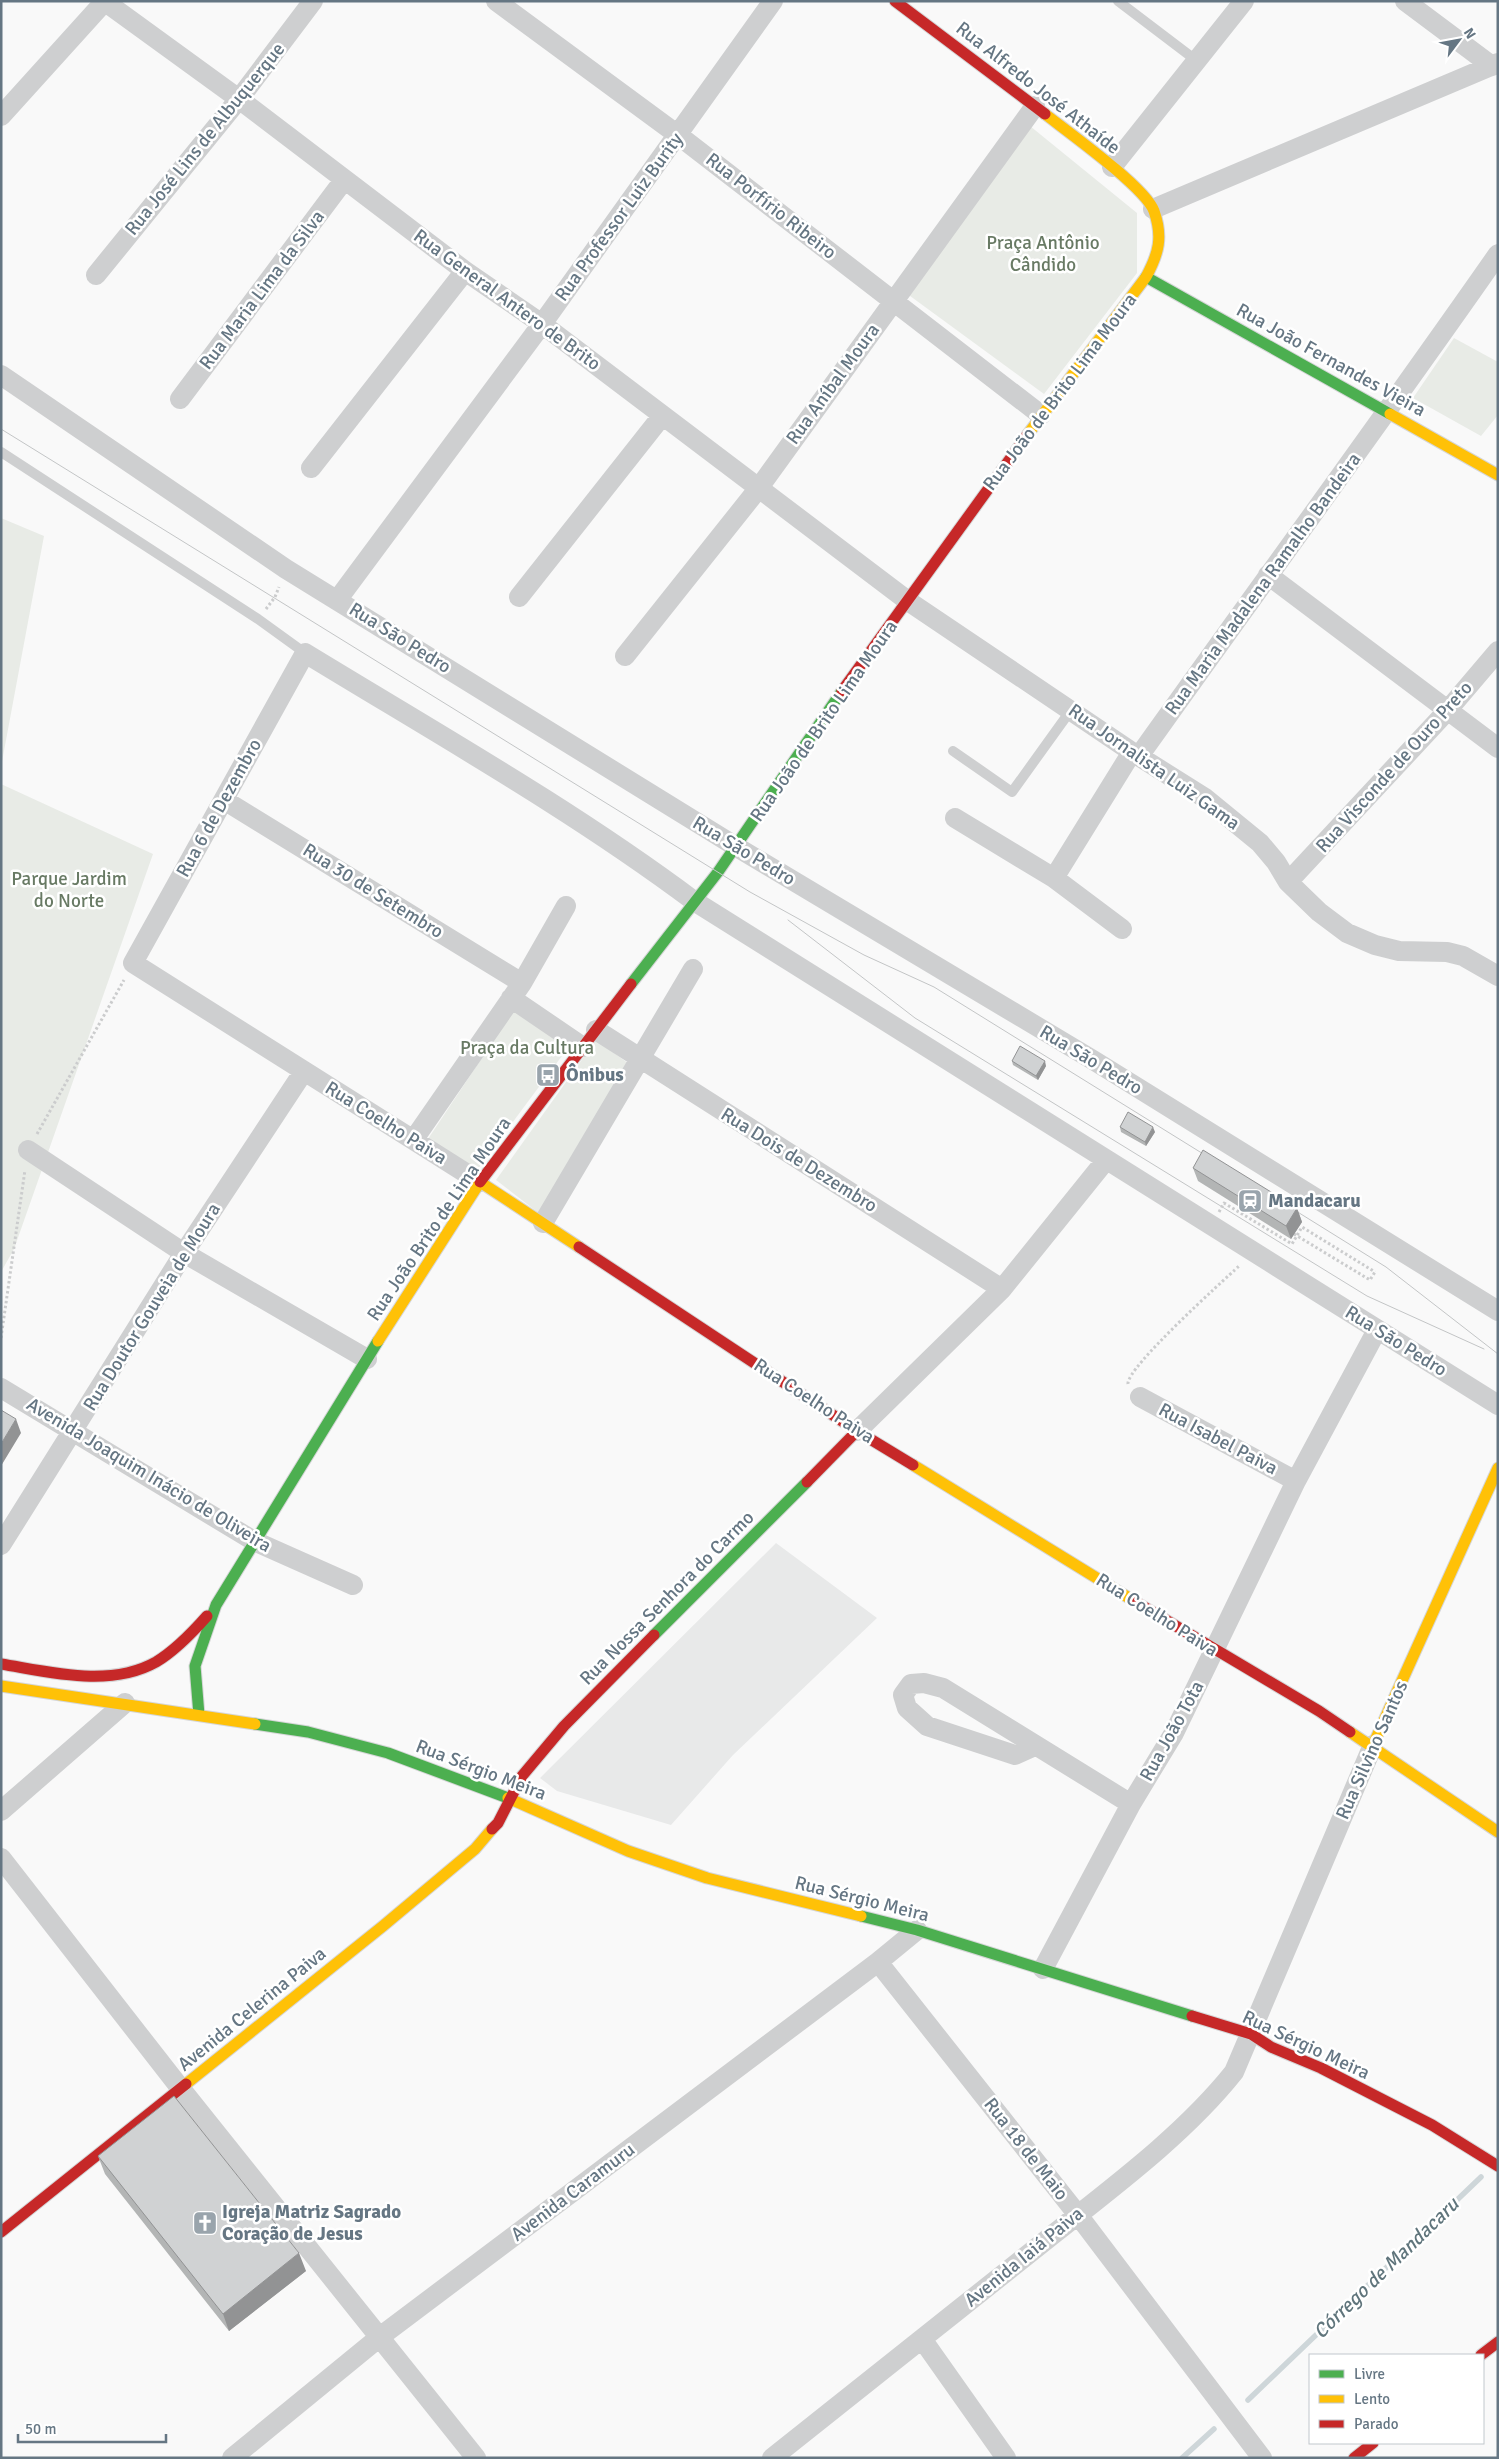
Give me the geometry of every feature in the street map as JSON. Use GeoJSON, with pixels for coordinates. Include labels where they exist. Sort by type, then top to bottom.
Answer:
{"type":"FeatureCollection","features":[{"type":"Feature","properties":{"kind":"main road","name":"Rua Alfredo José Athaíde"},"geometry":{"type":"LineString","coordinates":[[895,1],[1035,106],[1112,167],[1138,191],[1153,209]]}},
{"type":"Feature","properties":{"kind":"main road","name":"Rua João de Brito Lima Moura"},"geometry":{"type":"LineString","coordinates":[[718,872],[1041,415],[1146,277],[1158,257],[1159,233],[1153,209]]}},
{"type":"Feature","properties":{"kind":"main road","name":"Rua João Fernandes Vieira"},"geometry":{"type":"LineString","coordinates":[[1146,277],[1498,475]]}},
{"type":"Feature","properties":{"kind":"main road","name":"Rua João Brito de Lima Moura"},"geometry":{"type":"LineString","coordinates":[[216,1605],[367,1359],[480,1182],[718,872]]}},
{"type":"Feature","properties":{"kind":"main road","name":"Rua Coelho Paiva"},"geometry":{"type":"LineString","coordinates":[[480,1182],[858,1431],[1213,1650],[1319,1711],[1373,1745],[1498,1832]]}},
{"type":"Feature","properties":{"kind":"main road","name":"Rua Nossa Senhora do Carmo"},"geometry":{"type":"LineString","coordinates":[[512,1799],[522,1776],[564,1726],[858,1431]]}},
{"type":"Feature","properties":{"kind":"main road","name":"Rua Silvino Santos"},"geometry":{"type":"LineString","coordinates":[[1373,1745],[1498,1468]]}},
{"type":"Feature","properties":{"kind":"main road"},"geometry":{"type":"LineString","coordinates":[[1,1664],[58,1672],[109,1674],[135,1671],[173,1650],[216,1605]]}},
{"type":"Feature","properties":{"kind":"main road"},"geometry":{"type":"LineString","coordinates":[[199,1715],[195,1666],[216,1605]]}},
{"type":"Feature","properties":{"kind":"main road","name":"Rua Sérgio Meira"},"geometry":{"type":"LineString","coordinates":[[1,1686],[125,1703],[308,1732],[388,1753],[512,1799],[628,1851],[708,1878],[917,1930],[1251,2034],[1271,2047],[1321,2068],[1432,2125],[1498,2166]]}},
{"type":"Feature","properties":{"kind":"main road","name":"Avenida Celerina Paiva"},"geometry":{"type":"LineString","coordinates":[[1,2232],[181,2089],[475,1849],[498,1823],[512,1799]]}},
{"type":"Feature","properties":{"kind":"main road"},"geometry":{"type":"LineString","coordinates":[[1482,2354],[1498,2342]]}},
{"type":"Feature","properties":{"kind":"main road"},"geometry":{"type":"LineString","coordinates":[[1354,2458],[1372,2444]]}},
{"type":"Feature","properties":{"kind":"street","name":"Rua General Antero de Brito"},"geometry":{"type":"LineString","coordinates":[[105,1],[239,99],[465,271],[542,324],[908,601]]}},
{"type":"Feature","properties":{"kind":"street"},"geometry":{"type":"LineString","coordinates":[[1,116],[105,1]]}},
{"type":"Feature","properties":{"kind":"street","name":"Rua José Lins de Albuquerque"},"geometry":{"type":"LineString","coordinates":[[96,275],[239,99],[313,1]]}},
{"type":"Feature","properties":{"kind":"street","name":"Rua Porfírio Ribeiro"},"geometry":{"type":"LineString","coordinates":[[496,1],[678,134],[1041,415]]}},
{"type":"Feature","properties":{"kind":"street","name":"Rua Professor Luiz Burity"},"geometry":{"type":"LineString","coordinates":[[338,599],[542,324],[773,1]]}},
{"type":"Feature","properties":{"kind":"street"},"geometry":{"type":"LineString","coordinates":[[1112,167],[1244,1]]}},
{"type":"Feature","properties":{"kind":"street"},"geometry":{"type":"LineString","coordinates":[[1405,1],[1495,65]]}},
{"type":"Feature","properties":{"kind":"street"},"geometry":{"type":"LineString","coordinates":[[1153,209],[1495,65]]}},
{"type":"Feature","properties":{"kind":"street","name":"Rua Aníbal Moura"},"geometry":{"type":"LineString","coordinates":[[625,656],[758,489],[1035,106]]}},
{"type":"Feature","properties":{"kind":"street","name":"Rua Maria Lima da Silva"},"geometry":{"type":"LineString","coordinates":[[180,399],[344,180]]}},
{"type":"Feature","properties":{"kind":"street","name":"Rua Maria Madalena Ramalho Bandeira"},"geometry":{"type":"LineString","coordinates":[[1054,878],[1136,754],[1387,412],[1498,254]]}},
{"type":"Feature","properties":{"kind":"street"},"geometry":{"type":"LineString","coordinates":[[311,468],[465,271]]}},
{"type":"Feature","properties":{"kind":"street","name":"Rua São Pedro"},"geometry":{"type":"LineString","coordinates":[[1,375],[286,569],[338,599],[736,846],[1092,1060],[1498,1311]]}},
{"type":"Feature","properties":{"kind":"street"},"geometry":{"type":"LineString","coordinates":[[519,598],[662,416]]}},
{"type":"Feature","properties":{"kind":"street"},"geometry":{"type":"LineString","coordinates":[[1268,575],[1498,748]]}},
{"type":"Feature","properties":{"kind":"street","name":"Rua Jornalista Luiz Gama"},"geometry":{"type":"LineString","coordinates":[[908,601],[1205,798],[1235,821],[1276,862],[1288,882],[1319,912],[1347,933],[1375,945],[1399,951],[1447,952],[1463,956],[1498,976]]}},
{"type":"Feature","properties":{"kind":"street","name":"Rua Visconde de Ouro Preto"},"geometry":{"type":"LineString","coordinates":[[1288,882],[1447,711],[1498,652]]}},
{"type":"Feature","properties":{"kind":"street","name":"Rua São Pedro"},"geometry":{"type":"LineString","coordinates":[[305,653],[525,787],[653,870],[694,901],[1498,1405]]}},
{"type":"Feature","properties":{"kind":"street","name":"Rua 6 de Dezembro"},"geometry":{"type":"LineString","coordinates":[[134,963],[305,653]]}},
{"type":"Feature","properties":{"kind":"street","name":"Rua 30 de Setembro"},"geometry":{"type":"LineString","coordinates":[[224,800],[517,990],[583,1046]]}},
{"type":"Feature","properties":{"kind":"street"},"geometry":{"type":"LineString","coordinates":[[955,818],[1054,878],[1122,929]]}},
{"type":"Feature","properties":{"kind":"street"},"geometry":{"type":"LineString","coordinates":[[414,1139],[517,990],[566,906]]}},
{"type":"Feature","properties":{"kind":"street","name":"Rua Coelho Paiva"},"geometry":{"type":"LineString","coordinates":[[134,963],[480,1182]]}},
{"type":"Feature","properties":{"kind":"street"},"geometry":{"type":"LineString","coordinates":[[543,1223],[641,1060],[693,968]]}},
{"type":"Feature","properties":{"kind":"street","name":"Rua Dois de Dezembro"},"geometry":{"type":"LineString","coordinates":[[596,1030],[1002,1289]]}},
{"type":"Feature","properties":{"kind":"street","name":"Rua Doutor Gouveia de Moura"},"geometry":{"type":"LineString","coordinates":[[1,1545],[184,1252],[304,1071]]}},
{"type":"Feature","properties":{"kind":"street"},"geometry":{"type":"LineString","coordinates":[[28,1150],[184,1252],[367,1359]]}},
{"type":"Feature","properties":{"kind":"street"},"geometry":{"type":"LineString","coordinates":[[858,1431],[1002,1289],[1106,1160]]}},
{"type":"Feature","properties":{"kind":"street","name":"Rua João Tota"},"geometry":{"type":"LineString","coordinates":[[1043,1969],[1131,1804],[1174,1733],[1296,1481],[1377,1330]]}},
{"type":"Feature","properties":{"kind":"street","name":"Avenida Joaquim Inácio de Oliveira"},"geometry":{"type":"LineString","coordinates":[[1,1388],[74,1430],[254,1541],[353,1585]]}},
{"type":"Feature","properties":{"kind":"street","name":"Rua Isabel Paiva"},"geometry":{"type":"LineString","coordinates":[[1140,1397],[1296,1481]]}},
{"type":"Feature","properties":{"kind":"street"},"geometry":{"type":"LineString","coordinates":[[1035,1746],[1015,1755],[927,1726],[915,1718],[906,1708],[903,1695],[911,1684],[924,1683],[943,1688],[1131,1804]]}},
{"type":"Feature","properties":{"kind":"street"},"geometry":{"type":"LineString","coordinates":[[1,1811],[125,1703]]}},
{"type":"Feature","properties":{"kind":"street","name":"Rua Silvino Santos"},"geometry":{"type":"LineString","coordinates":[[1251,2034],[1373,1745]]}},
{"type":"Feature","properties":{"kind":"street"},"geometry":{"type":"LineString","coordinates":[[1,1858],[181,2089],[476,2458]]}},
{"type":"Feature","properties":{"kind":"street","name":"Avenida Caramuru"},"geometry":{"type":"LineString","coordinates":[[232,2458],[380,2336],[878,1962],[917,1930]]}},
{"type":"Feature","properties":{"kind":"street","name":"Rua 18 de Maio"},"geometry":{"type":"LineString","coordinates":[[878,1962],[1078,2215],[1262,2458]]}},
{"type":"Feature","properties":{"kind":"street","name":"Avenida Iaiá Paiva"},"geometry":{"type":"LineString","coordinates":[[772,2458],[1078,2215],[1152,2153],[1216,2095],[1234,2072],[1251,2034]]}},
{"type":"Feature","properties":{"kind":"street"},"geometry":{"type":"LineString","coordinates":[[922,2339],[1006,2458]]}},
{"type":"Feature","properties":{"kind":"lane"},"geometry":{"type":"LineString","coordinates":[[1118,1],[1197,61]]}},
{"type":"Feature","properties":{"kind":"lane"},"geometry":{"type":"LineString","coordinates":[[1,452],[258,619],[305,653]]}},
{"type":"Feature","properties":{"kind":"lane"},"geometry":{"type":"LineString","coordinates":[[953,751],[1012,792],[1071,710]]}},
{"type":"Feature","properties":{"kind":"path"},"geometry":{"type":"LineString","coordinates":[[258,619],[275,597],[286,569]]}},
{"type":"Feature","properties":{"kind":"path"},"geometry":{"type":"LineString","coordinates":[[1219,1212],[1224,1203],[1292,1244],[1297,1236],[1302,1227],[1375,1272],[1370,1280],[1303,1239],[1294,1234]]}},
{"type":"Feature","properties":{"kind":"path"},"geometry":{"type":"LineString","coordinates":[[1140,1397],[1128,1384],[1130,1376],[1179,1323],[1254,1252]]}},
{"type":"Feature","properties":{"kind":"shaded area"},"geometry":{"type":"Polygon","coordinates":[[[776,1543],[877,1618],[733,1755],[671,1825],[557,1791],[540,1778],[776,1543]]]}},
{"type":"Feature","properties":{"kind":"green space","name":"Praça Antônio Cândido"},"geometry":{"type":"Polygon","coordinates":[[[1030,126],[1137,213],[1137,273],[1044,394],[906,293],[1030,126]]]}},
{"type":"Feature","properties":{"kind":"green space"},"geometry":{"type":"Polygon","coordinates":[[[1454,338],[1498,362],[1498,415],[1481,436],[1413,398],[1454,338]]]}},
{"type":"Feature","properties":{"kind":"green space"},"geometry":{"type":"Polygon","coordinates":[[[1,518],[44,536],[1,767],[1,518]]]}},
{"type":"Feature","properties":{"kind":"green space","name":"Parque Jardim do Norte"},"geometry":{"type":"Polygon","coordinates":[[[1,784],[153,854],[14,1249],[1,1272],[1,784]]]}},
{"type":"Feature","properties":{"kind":"green space","name":"Praça da Cultura"},"geometry":{"type":"Polygon","coordinates":[[[521,999],[576,1037],[478,1169],[428,1139],[521,999]]]}},
{"type":"Feature","properties":{"kind":"green space","name":"Praça da Cultura"},"geometry":{"type":"Polygon","coordinates":[[[596,1040],[632,1066],[540,1214],[496,1180],[596,1040]]]}},
{"type":"Feature","properties":{"kind":"building"},"geometry":{"type":"Polygon","coordinates":[[[1020,1046],[1045,1061],[1036,1076],[1012,1061],[1020,1046]]]}},
{"type":"Feature","properties":{"kind":"building"},"geometry":{"type":"Polygon","coordinates":[[[1128,1112],[1153,1127],[1145,1142],[1120,1127],[1128,1112]]]}},
{"type":"Feature","properties":{"kind":"building"},"geometry":{"type":"Polygon","coordinates":[[[1203,1150],[1297,1208],[1286,1226],[1193,1168],[1203,1150]]]}},
{"type":"Feature","properties":{"kind":"building"},"geometry":{"type":"Polygon","coordinates":[[[1,1410],[16,1419],[1,1444],[1,1410]]]}},
{"type":"Feature","properties":{"kind":"building","name":"Igreja Matriz Sagrado Coração de Jesus"},"geometry":{"type":"Polygon","coordinates":[[[174,2096],[299,2253],[223,2314],[98,2156],[174,2096]]]}},
{"type":"Feature","properties":{"kind":"waterway","name":"Córrego de Mandacaru"},"geometry":{"type":"LineString","coordinates":[[1248,2400],[1481,2177]]}},
{"type":"Feature","properties":{"kind":"waterway","name":"Córrego de Mandacaru"},"geometry":{"type":"LineString","coordinates":[[1182,2458],[1214,2429]]}},
{"type":"Feature","properties":{"kind":"tram line"},"geometry":{"type":"LineString","coordinates":[[1,429],[750,892],[864,955],[934,987],[1213,1160]]}},
{"type":"Feature","properties":{"kind":"tram line"},"geometry":{"type":"LineString","coordinates":[[788,920],[915,1018],[1367,1296],[1484,1349]]}},
{"type":"Feature","properties":{"kind":"tram line"},"geometry":{"type":"LineString","coordinates":[[1288,1206],[1386,1267],[1498,1354]]}},
{"type":"Feature","properties":{"kind":"traffic: fast"},"geometry":{"type":"LineString","coordinates":[[1146,277],[1390,414]]}},
{"type":"Feature","properties":{"kind":"traffic: fast"},"geometry":{"type":"LineString","coordinates":[[631,984],[718,872],[842,691]]}},
{"type":"Feature","properties":{"kind":"traffic: fast"},"geometry":{"type":"LineString","coordinates":[[199,1715],[195,1666],[216,1605],[378,1341]]}},
{"type":"Feature","properties":{"kind":"traffic: fast"},"geometry":{"type":"LineString","coordinates":[[654,1635],[807,1482]]}},
{"type":"Feature","properties":{"kind":"traffic: fast"},"geometry":{"type":"LineString","coordinates":[[255,1724],[308,1732],[388,1753],[508,1798]]}},
{"type":"Feature","properties":{"kind":"traffic: fast"},"geometry":{"type":"LineString","coordinates":[[861,1916],[917,1930],[1192,2016]]}},
{"type":"Feature","properties":{"kind":"traffic: slow"},"geometry":{"type":"LineString","coordinates":[[1028,434],[1146,277],[1157,252],[1159,237],[1154,211],[1136,188],[1105,160],[1045,114]]}},
{"type":"Feature","properties":{"kind":"traffic: slow"},"geometry":{"type":"LineString","coordinates":[[1390,414],[1498,475]]}},
{"type":"Feature","properties":{"kind":"traffic: slow"},"geometry":{"type":"LineString","coordinates":[[378,1341],[480,1182],[579,1247]]}},
{"type":"Feature","properties":{"kind":"traffic: slow"},"geometry":{"type":"LineString","coordinates":[[913,1465],[1134,1601]]}},
{"type":"Feature","properties":{"kind":"traffic: slow"},"geometry":{"type":"LineString","coordinates":[[1373,1745],[1498,1468]]}},
{"type":"Feature","properties":{"kind":"traffic: slow"},"geometry":{"type":"LineString","coordinates":[[1,1686],[255,1724]]}},
{"type":"Feature","properties":{"kind":"traffic: slow"},"geometry":{"type":"LineString","coordinates":[[1350,1732],[1498,1832]]}},
{"type":"Feature","properties":{"kind":"traffic: slow"},"geometry":{"type":"LineString","coordinates":[[508,1798],[628,1851],[707,1878],[861,1916]]}},
{"type":"Feature","properties":{"kind":"traffic: slow"},"geometry":{"type":"LineString","coordinates":[[186,2084],[383,1926],[475,1849],[492,1829]]}},
{"type":"Feature","properties":{"kind":"traffic: jam"},"geometry":{"type":"LineString","coordinates":[[895,1],[1045,114]]}},
{"type":"Feature","properties":{"kind":"traffic: jam"},"geometry":{"type":"LineString","coordinates":[[842,691],[1028,434]]}},
{"type":"Feature","properties":{"kind":"traffic: jam"},"geometry":{"type":"LineString","coordinates":[[480,1182],[631,984]]}},
{"type":"Feature","properties":{"kind":"traffic: jam"},"geometry":{"type":"LineString","coordinates":[[579,1247],[857,1431],[913,1465]]}},
{"type":"Feature","properties":{"kind":"traffic: jam"},"geometry":{"type":"LineString","coordinates":[[807,1482],[857,1431]]}},
{"type":"Feature","properties":{"kind":"traffic: jam"},"geometry":{"type":"LineString","coordinates":[[1134,1601],[1319,1711],[1350,1732]]}},
{"type":"Feature","properties":{"kind":"traffic: jam"},"geometry":{"type":"LineString","coordinates":[[1,1664],[80,1676],[100,1676],[138,1670],[156,1662],[170,1652],[196,1629],[207,1616]]}},
{"type":"Feature","properties":{"kind":"traffic: jam"},"geometry":{"type":"LineString","coordinates":[[492,1829],[498,1823],[522,1776],[564,1726],[654,1635]]}},
{"type":"Feature","properties":{"kind":"traffic: jam"},"geometry":{"type":"LineString","coordinates":[[1192,2016],[1251,2034],[1271,2047],[1321,2068],[1432,2125],[1498,2166]]}},
{"type":"Feature","properties":{"kind":"traffic: jam"},"geometry":{"type":"LineString","coordinates":[[1,2232],[186,2084]]}},
{"type":"Feature","properties":{"kind":"traffic: jam"},"geometry":{"type":"LineString","coordinates":[[1482,2354],[1498,2342]]}},
{"type":"Feature","properties":{"kind":"traffic: jam"},"geometry":{"type":"LineString","coordinates":[[1354,2458],[1372,2444]]}},
{"type":"Feature","properties":{"kind":"place","name":"Ônibus"},"geometry":{"type":"Point","coordinates":[548,1075]}},
{"type":"Feature","properties":{"kind":"place","name":"Mandacaru"},"geometry":{"type":"Point","coordinates":[1250,1201]}},
{"type":"Feature","properties":{"kind":"place","name":"Igreja Matriz Sagrado Coração de Jesus"},"geometry":{"type":"Point","coordinates":[205,2223]}}]}
